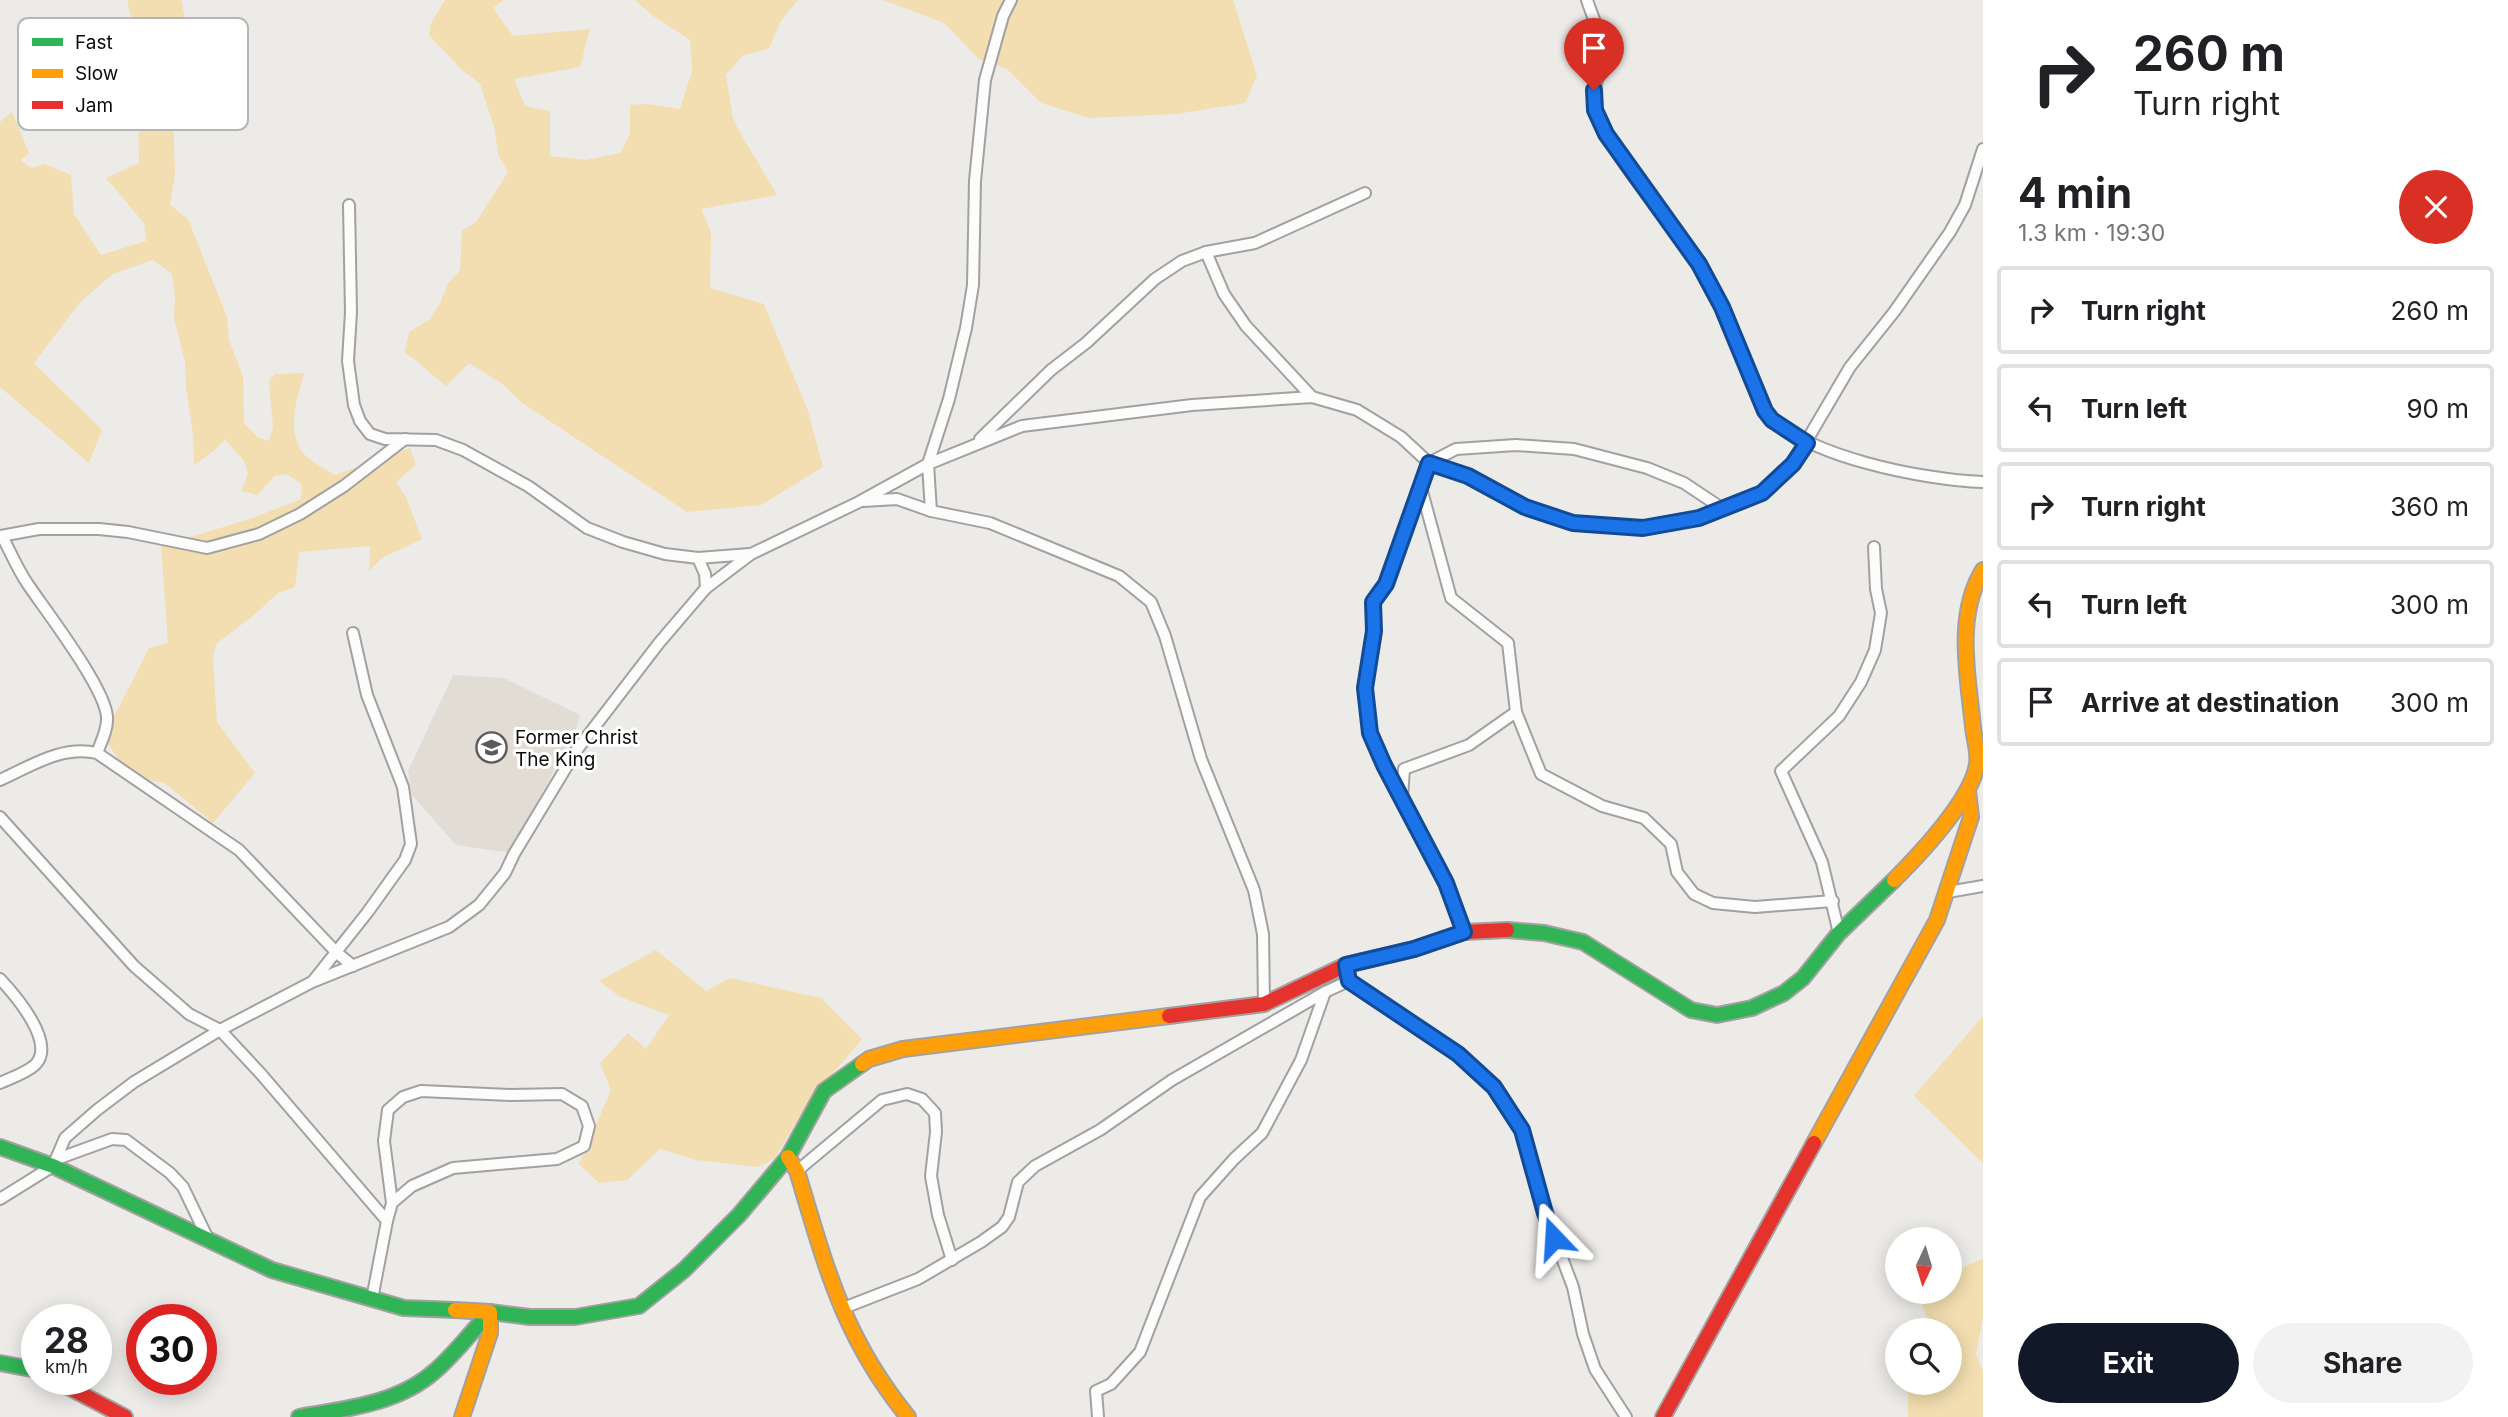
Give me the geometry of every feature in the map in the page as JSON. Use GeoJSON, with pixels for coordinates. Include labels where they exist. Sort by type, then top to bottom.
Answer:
{"type":"FeatureCollection","features":[{"type":"Feature","properties":{"kind":"main road"},"geometry":{"type":"LineString","coordinates":[[0,1147],[55,1162],[272,1270],[404,1308],[490,1312],[519,1317],[575,1317],[639,1306],[684,1270],[739,1215],[788,1157],[824,1091],[869,1059],[903,1049],[1264,1004],[1346,965],[1414,949],[1464,932],[1500,929],[1544,933],[1583,942],[1691,1010],[1717,1015],[1752,1008],[1784,992],[1802,978],[1839,933],[1906,867],[1963,800],[1977,764],[1968,678],[1968,607],[1976,580],[1983,570]]}},
{"type":"Feature","properties":{"kind":"main road"},"geometry":{"type":"LineString","coordinates":[[1663,1417],[1937,920],[1971,817],[1967,786]]}},
{"type":"Feature","properties":{"kind":"main road"},"geometry":{"type":"LineString","coordinates":[[788,1157],[797,1171],[841,1309],[862,1351],[908,1417]]}},
{"type":"Feature","properties":{"kind":"main road"},"geometry":{"type":"LineString","coordinates":[[299,1417],[403,1393],[429,1377],[490,1312]]}},
{"type":"Feature","properties":{"kind":"main road"},"geometry":{"type":"LineString","coordinates":[[462,1417],[490,1333],[490,1312]]}},
{"type":"Feature","properties":{"kind":"main road"},"geometry":{"type":"LineString","coordinates":[[0,1363],[21,1367]]}},
{"type":"Feature","properties":{"kind":"main road"},"geometry":{"type":"LineString","coordinates":[[83,1395],[125,1417]]}},
{"type":"Feature","properties":{"kind":"street"},"geometry":{"type":"LineString","coordinates":[[931,510],[928,464],[949,399],[973,285],[975,181],[985,80],[1003,16],[1011,0]]}},
{"type":"Feature","properties":{"kind":"street"},"geometry":{"type":"LineString","coordinates":[[1587,0],[1603,53],[1594,90],[1595,110],[1606,134],[1699,264],[1722,307],[1765,411],[1772,420],[1807,443],[1828,452],[1924,475],[1983,482]]}},
{"type":"Feature","properties":{"kind":"street"},"geometry":{"type":"LineString","coordinates":[[55,1162],[65,1138],[134,1082],[220,1030],[312,982],[449,927],[479,905],[505,873],[513,854],[576,751],[659,643],[706,588],[751,554],[859,502],[928,464],[1022,426],[1192,405],[1312,397],[1357,410],[1401,437],[1429,463],[1468,476],[1525,507],[1573,523],[1643,528],[1699,518],[1762,493],[1793,464],[1850,367],[1894,312],[1950,232],[1965,205],[1983,149]]}},
{"type":"Feature","properties":{"kind":"street"},"geometry":{"type":"LineString","coordinates":[[978,442],[1051,370],[1086,343],[1155,279],[1182,261],[1206,252],[1255,243],[1365,193]]}},
{"type":"Feature","properties":{"kind":"street"},"geometry":{"type":"LineString","coordinates":[[349,205],[351,312],[348,361],[354,405],[360,421],[370,435],[385,439],[436,440],[463,450],[528,486],[587,528],[644,548],[698,558],[751,554]]}},
{"type":"Feature","properties":{"kind":"street"},"geometry":{"type":"LineString","coordinates":[[1206,252],[1224,294],[1246,326],[1312,397]]}},
{"type":"Feature","properties":{"kind":"street"},"geometry":{"type":"LineString","coordinates":[[97,753],[106,728],[107,716],[102,701],[55,621],[26,582],[1,536],[40,529],[99,528],[206,548],[259,534],[300,514],[344,486],[405,439]]}},
{"type":"Feature","properties":{"kind":"street"},"geometry":{"type":"LineString","coordinates":[[1464,932],[1446,883],[1370,733],[1365,688],[1374,631],[1373,602],[1386,584],[1429,463],[1456,449],[1516,444],[1574,449],[1647,468],[1684,484],[1723,509]]}},
{"type":"Feature","properties":{"kind":"street"},"geometry":{"type":"LineString","coordinates":[[1420,484],[1451,598],[1508,643],[1516,712],[1541,774],[1602,806],[1644,818],[1671,844],[1677,872],[1694,894],[1713,903],[1755,907],[1833,901]]}},
{"type":"Feature","properties":{"kind":"street"},"geometry":{"type":"LineString","coordinates":[[859,502],[897,499],[931,510],[990,523],[1119,576],[1151,602],[1165,636],[1201,759],[1254,890],[1263,934],[1264,1004]]}},
{"type":"Feature","properties":{"kind":"street"},"geometry":{"type":"LineString","coordinates":[[1839,933],[1822,862],[1781,771],[1839,716],[1861,682],[1875,650],[1881,614],[1876,589],[1874,547]]}},
{"type":"Feature","properties":{"kind":"street"},"geometry":{"type":"LineString","coordinates":[[698,558],[705,573],[706,588]]}},
{"type":"Feature","properties":{"kind":"street"},"geometry":{"type":"LineString","coordinates":[[312,982],[337,953],[405,860],[411,844],[403,787],[366,695],[353,633]]}},
{"type":"Feature","properties":{"kind":"street"},"geometry":{"type":"LineString","coordinates":[[1402,799],[1405,769],[1469,745],[1516,712]]}},
{"type":"Feature","properties":{"kind":"street"},"geometry":{"type":"LineString","coordinates":[[0,780],[62,752],[81,749],[97,753],[239,850],[337,953],[353,966]]}},
{"type":"Feature","properties":{"kind":"street"},"geometry":{"type":"LineString","coordinates":[[0,817],[134,966],[189,1014],[220,1030],[387,1221]]}},
{"type":"Feature","properties":{"kind":"street"},"geometry":{"type":"LineString","coordinates":[[1948,892],[1983,886]]}},
{"type":"Feature","properties":{"kind":"street"},"geometry":{"type":"LineString","coordinates":[[1346,965],[1349,981],[1458,1054],[1494,1087],[1522,1130],[1545,1213],[1573,1287],[1583,1334],[1595,1369],[1626,1417]]}},
{"type":"Feature","properties":{"kind":"street"},"geometry":{"type":"LineString","coordinates":[[0,979],[19,1001],[36,1028],[42,1048],[33,1067],[0,1083]]}},
{"type":"Feature","properties":{"kind":"street"},"geometry":{"type":"LineString","coordinates":[[841,1309],[918,1279],[952,1260],[1002,1227],[1009,1217],[1018,1182],[1035,1166],[1100,1130],[1172,1080],[1325,992],[1349,981]]}},
{"type":"Feature","properties":{"kind":"street"},"geometry":{"type":"LineString","coordinates":[[1098,1417],[1096,1391],[1111,1384],[1140,1352],[1200,1197],[1262,1133],[1301,1060],[1325,992]]}},
{"type":"Feature","properties":{"kind":"street"},"geometry":{"type":"LineString","coordinates":[[372,1299],[392,1203],[384,1141],[388,1110],[403,1097],[421,1091],[562,1094],[582,1106],[589,1126],[584,1146],[558,1159],[453,1168],[412,1186],[392,1203]]}},
{"type":"Feature","properties":{"kind":"street"},"geometry":{"type":"LineString","coordinates":[[797,1171],[882,1100],[907,1094],[922,1099],[934,1113],[936,1132],[931,1175],[938,1215],[952,1260]]}},
{"type":"Feature","properties":{"kind":"street"},"geometry":{"type":"LineString","coordinates":[[0,1199],[55,1162],[112,1139],[126,1140],[170,1172],[183,1187],[208,1239]]}},
{"type":"Feature","properties":{"kind":"shaded area"},"geometry":{"type":"Polygon","coordinates":[[[127,0],[181,0],[185,18],[132,18],[127,0]]]}},
{"type":"Feature","properties":{"kind":"shaded area"},"geometry":{"type":"Polygon","coordinates":[[[445,0],[504,0],[493,8],[513,36],[590,29],[580,67],[514,79],[525,106],[550,111],[550,156],[586,160],[620,153],[630,134],[630,105],[647,104],[680,109],[692,71],[690,40],[653,16],[635,0],[798,0],[780,22],[769,49],[743,55],[726,75],[733,118],[777,195],[701,209],[711,232],[710,288],[764,304],[808,411],[823,467],[761,505],[687,512],[521,402],[501,383],[469,363],[446,386],[405,352],[409,332],[429,320],[448,284],[460,270],[462,231],[476,222],[508,172],[498,154],[495,130],[480,84],[460,68],[429,35],[431,23],[445,0]]]}},
{"type":"Feature","properties":{"kind":"shaded area"},"geometry":{"type":"Polygon","coordinates":[[[883,0],[1233,0],[1257,76],[1245,103],[1177,114],[1089,118],[1041,103],[1007,69],[979,59],[944,23],[883,0]]]}},
{"type":"Feature","properties":{"kind":"shaded area"},"geometry":{"type":"Polygon","coordinates":[[[12,112],[29,153],[21,160],[31,168],[45,164],[71,175],[74,214],[101,255],[146,241],[144,223],[106,178],[139,163],[138,130],[174,130],[175,174],[170,205],[188,219],[227,317],[229,340],[243,376],[244,423],[257,437],[269,441],[273,427],[269,381],[275,374],[304,373],[294,416],[294,428],[300,448],[307,457],[335,475],[410,448],[416,465],[396,482],[406,497],[422,539],[382,558],[369,571],[370,546],[299,552],[295,587],[278,593],[216,644],[213,657],[217,722],[255,773],[213,823],[165,783],[128,776],[104,736],[149,648],[168,643],[161,546],[253,518],[301,499],[302,484],[286,474],[275,476],[257,495],[241,491],[248,474],[244,461],[225,439],[214,451],[194,465],[185,362],[174,318],[172,274],[153,260],[113,274],[81,301],[34,363],[102,430],[89,463],[0,387],[0,122],[12,112]]]}},
{"type":"Feature","properties":{"kind":"shaded area","name":"Former Christ The King"},"geometry":{"type":"Polygon","coordinates":[[[453,675],[504,678],[580,715],[577,726],[511,853],[456,845],[412,795],[408,771],[453,675]]]}},
{"type":"Feature","properties":{"kind":"shaded area"},"geometry":{"type":"Polygon","coordinates":[[[656,950],[706,991],[730,978],[821,998],[862,1039],[806,1105],[775,1158],[758,1167],[696,1160],[660,1149],[627,1180],[599,1183],[579,1164],[611,1090],[600,1063],[628,1033],[646,1049],[669,1015],[620,997],[599,981],[656,950]]]}},
{"type":"Feature","properties":{"kind":"shaded area"},"geometry":{"type":"Polygon","coordinates":[[[1983,1016],[1983,1163],[1914,1096],[1983,1016]]]}},
{"type":"Feature","properties":{"kind":"shaded area"},"geometry":{"type":"Polygon","coordinates":[[[1983,1259],[1983,1318],[1976,1355],[1983,1371],[1983,1417],[1908,1417],[1908,1395],[1962,1395],[1962,1318],[1927,1318],[1922,1304],[1962,1304],[1964,1267],[1983,1259]]]}},
{"type":"Feature","properties":{"kind":"traffic: fast"},"geometry":{"type":"LineString","coordinates":[[1507,930],[1544,933],[1583,942],[1691,1010],[1717,1015],[1752,1008],[1784,993],[1803,978],[1839,933],[1894,880]]}},
{"type":"Feature","properties":{"kind":"traffic: fast"},"geometry":{"type":"LineString","coordinates":[[299,1417],[370,1403],[405,1391],[442,1364],[490,1312],[530,1317],[575,1317],[639,1306],[684,1270],[739,1215],[788,1157],[824,1091],[862,1064]]}},
{"type":"Feature","properties":{"kind":"traffic: fast"},"geometry":{"type":"LineString","coordinates":[[0,1147],[53,1166],[272,1270],[404,1308],[455,1310]]}},
{"type":"Feature","properties":{"kind":"traffic: fast"},"geometry":{"type":"LineString","coordinates":[[0,1363],[21,1367]]}},
{"type":"Feature","properties":{"kind":"traffic: slow"},"geometry":{"type":"LineString","coordinates":[[1894,880],[1943,826],[1973,778],[1977,755],[1967,667],[1966,626],[1974,588],[1983,570]]}},
{"type":"Feature","properties":{"kind":"traffic: slow"},"geometry":{"type":"LineString","coordinates":[[1814,1143],[1937,920],[1971,817],[1968,791]]}},
{"type":"Feature","properties":{"kind":"traffic: slow"},"geometry":{"type":"LineString","coordinates":[[862,1064],[869,1059],[903,1049],[1169,1016]]}},
{"type":"Feature","properties":{"kind":"traffic: slow"},"geometry":{"type":"LineString","coordinates":[[788,1157],[797,1171],[817,1239],[852,1329],[867,1358],[908,1417]]}},
{"type":"Feature","properties":{"kind":"traffic: slow"},"geometry":{"type":"LineString","coordinates":[[455,1310],[490,1312],[490,1333],[462,1417]]}},
{"type":"Feature","properties":{"kind":"traffic: jam"},"geometry":{"type":"LineString","coordinates":[[1169,1016],[1264,1004],[1346,965],[1414,949],[1464,932],[1507,930]]}},
{"type":"Feature","properties":{"kind":"traffic: jam"},"geometry":{"type":"LineString","coordinates":[[1663,1417],[1814,1143]]}},
{"type":"Feature","properties":{"kind":"traffic: jam"},"geometry":{"type":"LineString","coordinates":[[83,1395],[125,1417]]}},
{"type":"Feature","properties":{"kind":"place","name":"Former Christ The King"},"geometry":{"type":"Point","coordinates":[492,748]}},
{"type":"Feature","properties":{"kind":"route"},"geometry":{"type":"LineString","coordinates":[[1554,1238],[1522,1130],[1494,1087],[1458,1054],[1349,981],[1346,965],[1414,949],[1464,932],[1446,883],[1370,733],[1365,688],[1374,631],[1373,602],[1386,584],[1429,463],[1468,476],[1525,507],[1573,523],[1643,528],[1699,518],[1762,493],[1793,464],[1807,443],[1772,420],[1765,411],[1722,307],[1699,264],[1606,134],[1595,110],[1594,90]]}}]}
